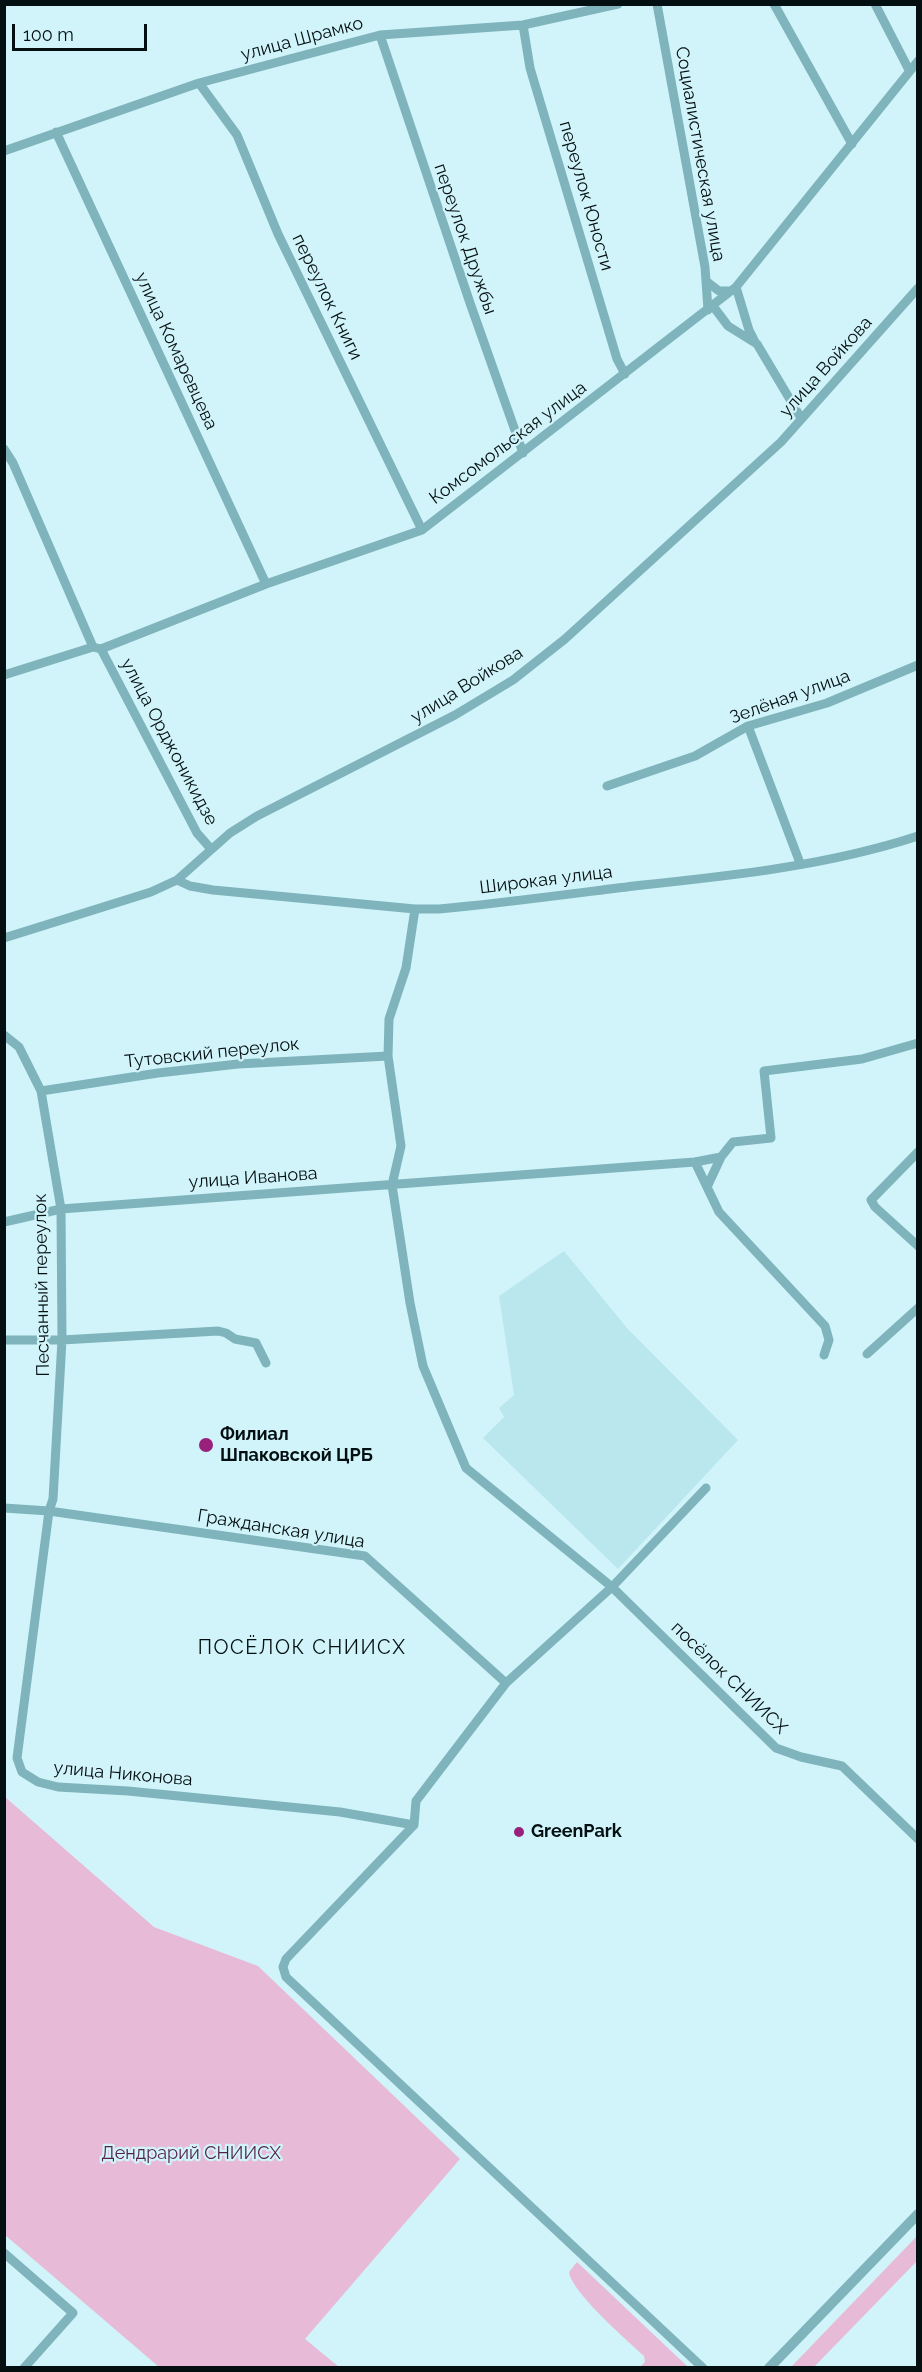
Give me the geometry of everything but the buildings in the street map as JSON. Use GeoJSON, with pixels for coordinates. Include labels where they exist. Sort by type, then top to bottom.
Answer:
{"type":"FeatureCollection","features":[{"type":"Feature","properties":{"kind":"street","name":"улица Шрамко"},"geometry":{"type":"LineString","coordinates":[[4,151],[199,83],[380,35],[524,25],[618,4]]}},
{"type":"Feature","properties":{"kind":"street","name":"Социалистическая улица"},"geometry":{"type":"LineString","coordinates":[[657,4],[711,308]]}},
{"type":"Feature","properties":{"kind":"street"},"geometry":{"type":"LineString","coordinates":[[774,4],[852,144]]}},
{"type":"Feature","properties":{"kind":"street"},"geometry":{"type":"LineString","coordinates":[[875,4],[909,70]]}},
{"type":"Feature","properties":{"kind":"street","name":"переулок Юности"},"geometry":{"type":"LineString","coordinates":[[524,25],[530,68],[617,359],[625,374]]}},
{"type":"Feature","properties":{"kind":"street","name":"переулок Дружбы"},"geometry":{"type":"LineString","coordinates":[[380,35],[459,272],[523,453]]}},
{"type":"Feature","properties":{"kind":"street","name":"Комсомольская улица"},"geometry":{"type":"LineString","coordinates":[[4,675],[97,648],[266,584],[422,530],[733,289],[918,61]]}},
{"type":"Feature","properties":{"kind":"street","name":"переулок Книги"},"geometry":{"type":"LineString","coordinates":[[199,83],[237,135],[278,234],[422,530]]}},
{"type":"Feature","properties":{"kind":"street","name":"улица Комаревцева"},"geometry":{"type":"LineString","coordinates":[[56,132],[266,584]]}},
{"type":"Feature","properties":{"kind":"street"},"geometry":{"type":"LineString","coordinates":[[706,281],[719,291],[733,289],[749,330],[801,418]]}},
{"type":"Feature","properties":{"kind":"street","name":"улица Войкова"},"geometry":{"type":"LineString","coordinates":[[4,938],[151,892],[177,880],[230,833],[257,816],[436,725],[513,680],[598,610],[780,442],[918,288]]}},
{"type":"Feature","properties":{"kind":"street"},"geometry":{"type":"LineString","coordinates":[[711,308],[728,326],[757,344]]}},
{"type":"Feature","properties":{"kind":"street","name":"улица Орджоникидзе"},"geometry":{"type":"LineString","coordinates":[[4,450],[9,465],[97,648],[197,833],[211,849]]}},
{"type":"Feature","properties":{"kind":"street","name":"Зелёная улица"},"geometry":{"type":"LineString","coordinates":[[607,786],[695,756],[748,726],[827,703],[918,665]]}},
{"type":"Feature","properties":{"kind":"street"},"geometry":{"type":"LineString","coordinates":[[748,726],[800,863]]}},
{"type":"Feature","properties":{"kind":"street","name":"Широкая улица"},"geometry":{"type":"LineString","coordinates":[[177,880],[190,886],[213,891],[416,909],[486,905],[688,880],[800,863],[867,851],[918,836]]}},
{"type":"Feature","properties":{"kind":"street"},"geometry":{"type":"LineString","coordinates":[[392,1185],[401,1146],[388,1056],[389,1019],[406,968],[416,909]]}},
{"type":"Feature","properties":{"kind":"street","name":"Песчанный переулок"},"geometry":{"type":"LineString","coordinates":[[4,1035],[19,1047],[41,1091],[61,1209],[62,1340],[53,1499],[49,1511]]}},
{"type":"Feature","properties":{"kind":"street"},"geometry":{"type":"LineString","coordinates":[[707,1187],[722,1157],[733,1142],[771,1138],[764,1071],[862,1059],[918,1043]]}},
{"type":"Feature","properties":{"kind":"street","name":"Тутовский переулок"},"geometry":{"type":"LineString","coordinates":[[41,1091],[158,1073],[238,1064],[388,1056]]}},
{"type":"Feature","properties":{"kind":"street"},"geometry":{"type":"LineString","coordinates":[[918,1152],[871,1200],[875,1207],[918,1246]]}},
{"type":"Feature","properties":{"kind":"street","name":"улица Иванова"},"geometry":{"type":"LineString","coordinates":[[4,1222],[61,1209],[695,1162],[722,1157]]}},
{"type":"Feature","properties":{"kind":"street"},"geometry":{"type":"LineString","coordinates":[[695,1162],[718,1212],[825,1326],[829,1340],[824,1355]]}},
{"type":"Feature","properties":{"kind":"street","name":"посёлок СНИИСХ"},"geometry":{"type":"LineString","coordinates":[[392,1185],[410,1303],[423,1366],[466,1468],[612,1587],[776,1748],[801,1757],[842,1766],[918,1839]]}},
{"type":"Feature","properties":{"kind":"street"},"geometry":{"type":"LineString","coordinates":[[867,1354],[918,1308]]}},
{"type":"Feature","properties":{"kind":"street"},"geometry":{"type":"LineString","coordinates":[[4,1340],[62,1340],[218,1331],[235,1339],[256,1342],[266,1363]]}},
{"type":"Feature","properties":{"kind":"street"},"geometry":{"type":"LineString","coordinates":[[703,2367],[286,1977],[283,1967],[286,1959],[414,1825],[416,1801],[506,1683],[612,1587],[706,1488]]}},
{"type":"Feature","properties":{"kind":"street","name":"Гражданская улица"},"geometry":{"type":"LineString","coordinates":[[4,1508],[49,1511],[365,1556],[506,1683]]}},
{"type":"Feature","properties":{"kind":"street","name":"улица Никонова"},"geometry":{"type":"LineString","coordinates":[[49,1511],[17,1758],[22,1772],[38,1782],[58,1787],[128,1791],[340,1812],[414,1825]]}},
{"type":"Feature","properties":{"kind":"street"},"geometry":{"type":"LineString","coordinates":[[769,2367],[918,2214]]}},
{"type":"Feature","properties":{"kind":"street"},"geometry":{"type":"LineString","coordinates":[[4,2253],[73,2313],[24,2367]]}},
{"type":"Feature","properties":{"kind":"shaded area"},"geometry":{"type":"Polygon","coordinates":[[[564,1251],[627,1328],[738,1440],[618,1569],[483,1438],[504,1417],[499,1408],[514,1395],[499,1296],[564,1251]]]}},
{"type":"Feature","properties":{"kind":"green space","name":"Дендрарий СНИИСХ"},"geometry":{"type":"Polygon","coordinates":[[[4,1796],[154,1927],[258,1966],[460,2159],[305,2339],[339,2367],[159,2367],[5,2235],[4,1796]]]}},
{"type":"Feature","properties":{"kind":"green space"},"geometry":{"type":"Polygon","coordinates":[[[917,2236],[917,2261],[814,2367],[791,2367],[917,2236]]]}},
{"type":"Feature","properties":{"kind":"green space"},"geometry":{"type":"Polygon","coordinates":[[[577,2262],[688,2367],[640,2367],[645,2362],[644,2356],[601,2316],[572,2281],[569,2272],[577,2262]]]}},
{"type":"Feature","properties":{"kind":"place","name":"Филиал Шпаковской ЦРБ"},"geometry":{"type":"Point","coordinates":[206,1445]}},
{"type":"Feature","properties":{"kind":"place","name":"GreenPark"},"geometry":{"type":"Point","coordinates":[519,1832]}},
{"type":"Feature","properties":{"kind":"district","name":"ПОСЁЛОК СНИИСХ"},"geometry":{"type":"Point","coordinates":[302,1648]}}]}
